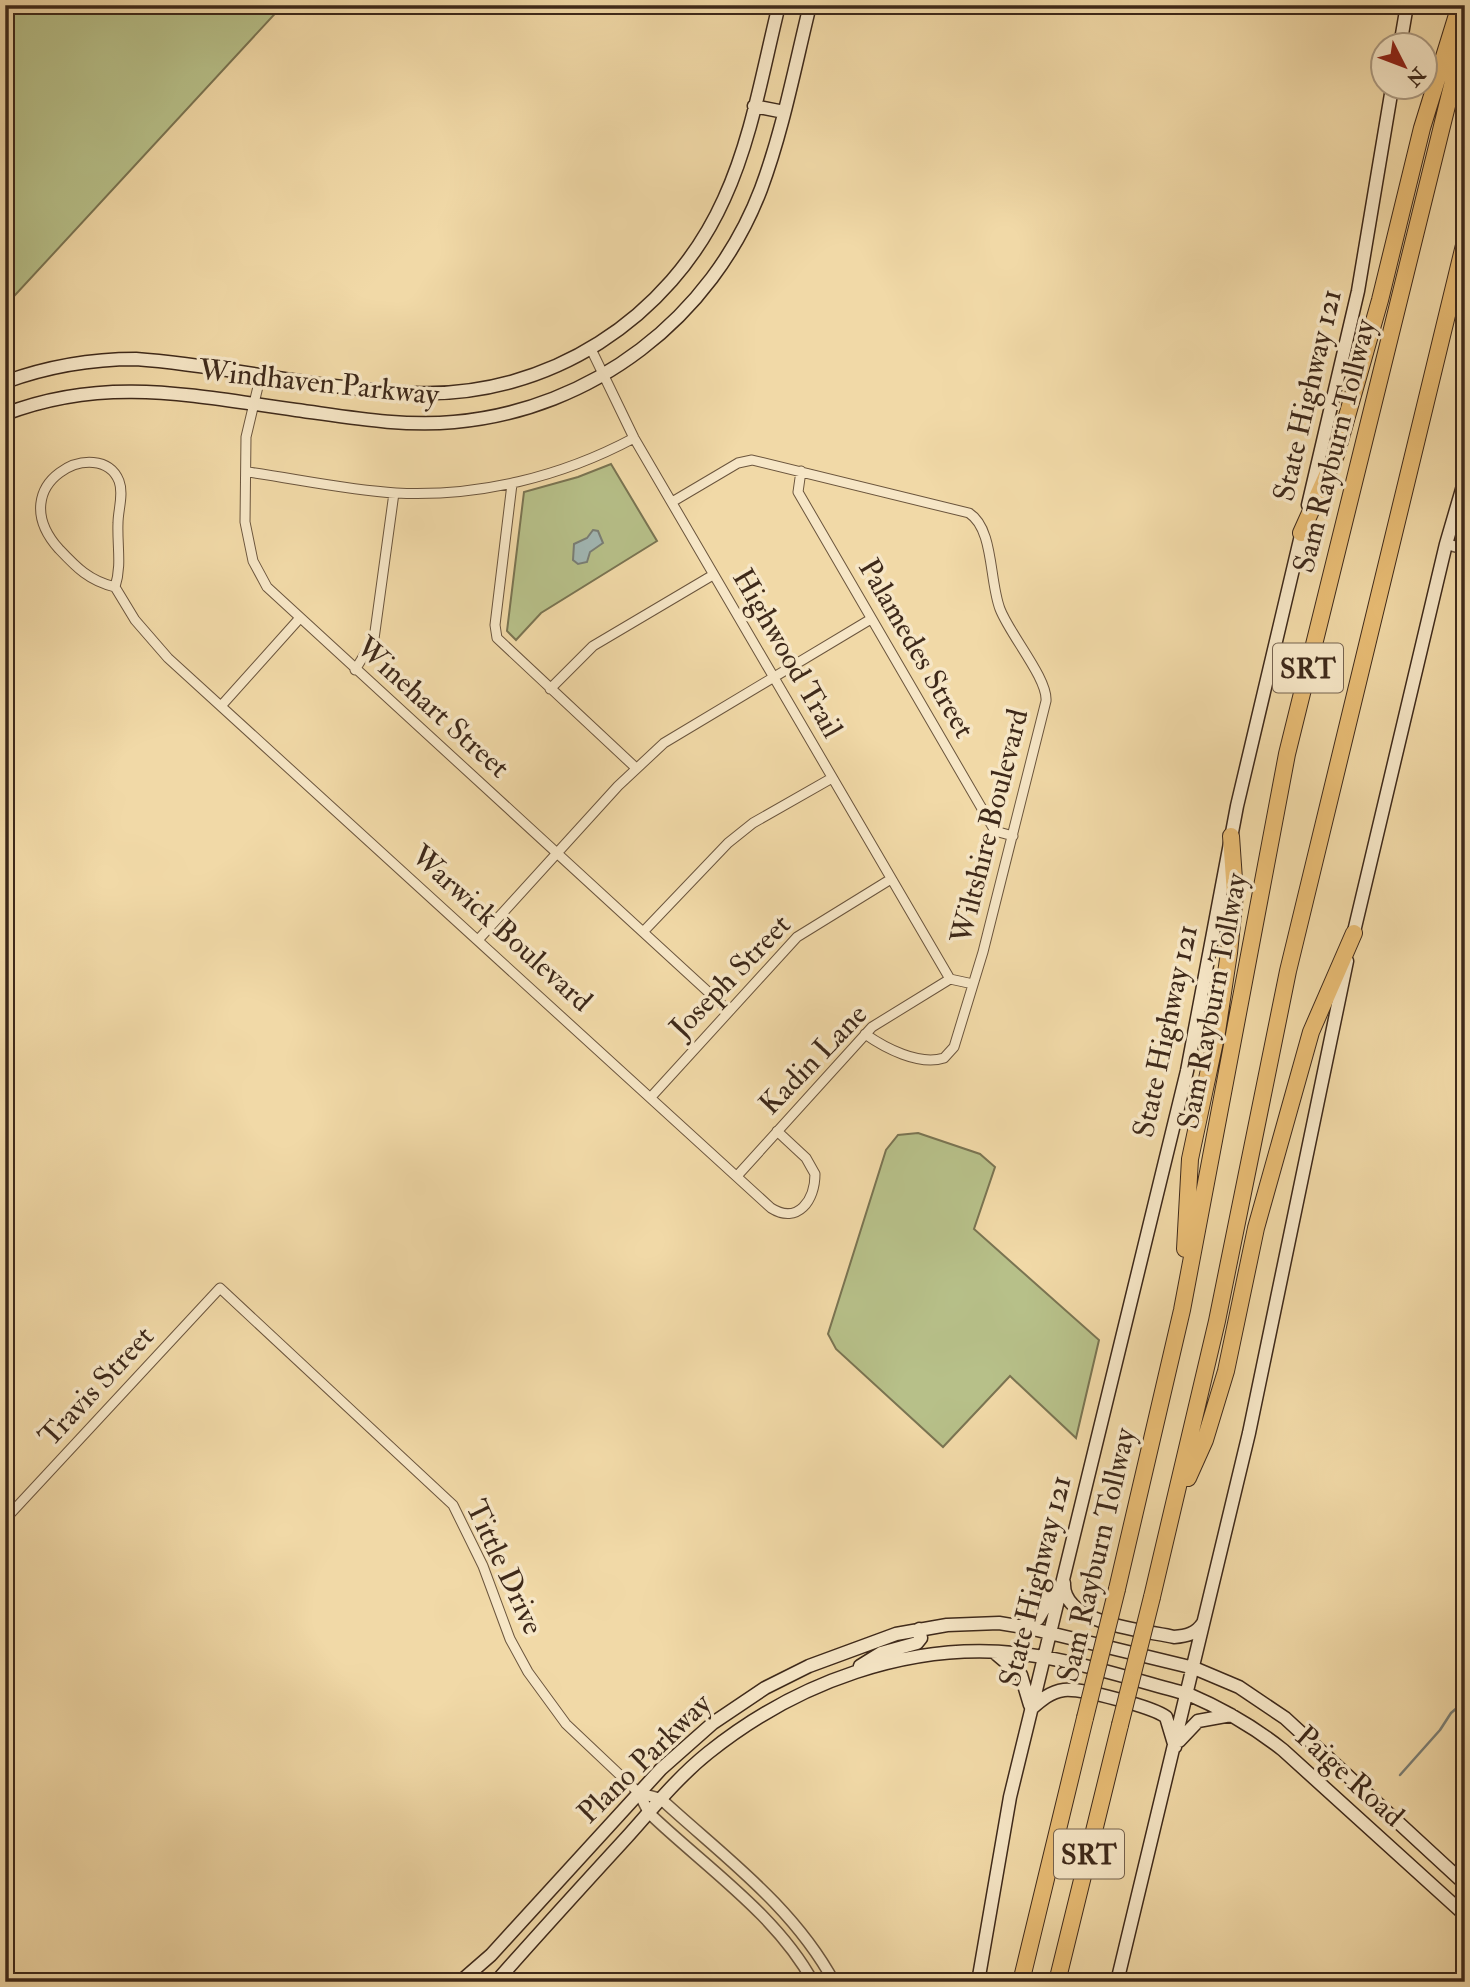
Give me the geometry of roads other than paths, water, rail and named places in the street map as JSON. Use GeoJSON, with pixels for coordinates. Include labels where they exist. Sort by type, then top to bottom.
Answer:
{"type":"FeatureCollection","features":[{"type":"Feature","properties":{"kind":"highway"},"geometry":{"type":"LineString","coordinates":[[1301,533],[1336,455],[1380,300],[1422,128],[1460,5]]}},
{"type":"Feature","properties":{"kind":"highway","name":"Sam Rayburn Tollway"},"geometry":{"type":"LineString","coordinates":[[1021,1982],[1182,1310],[1287,754],[1465,33]]}},
{"type":"Feature","properties":{"kind":"highway","name":"Sam Rayburn Tollway"},"geometry":{"type":"LineString","coordinates":[[1058,1982],[1174,1509],[1217,1321],[1289,971],[1465,241]]}},
{"type":"Feature","properties":{"kind":"highway"},"geometry":{"type":"LineString","coordinates":[[1464,480],[1465,442]]}},
{"type":"Feature","properties":{"kind":"highway"},"geometry":{"type":"LineString","coordinates":[[1182,1310],[1190,1159],[1217,1032],[1233,918],[1235,894],[1231,836]]}},
{"type":"Feature","properties":{"kind":"highway"},"geometry":{"type":"LineString","coordinates":[[1174,1509],[1205,1440],[1226,1371],[1256,1228],[1311,1032],[1354,933]]}},
{"type":"Feature","properties":{"kind":"highway"},"geometry":{"type":"LineString","coordinates":[[1010,1982],[1040,1904]]}},
{"type":"Feature","properties":{"kind":"main road","name":"Windhaven Parkway"},"geometry":{"type":"LineString","coordinates":[[5,382],[36,372],[119,359],[172,362],[393,391],[448,392],[490,387],[535,374],[591,349],[648,307],[667,288],[697,249],[729,187],[754,106],[779,5]]}},
{"type":"Feature","properties":{"kind":"main road","name":"Windhaven Parkway"},"geometry":{"type":"LineString","coordinates":[[5,414],[57,398],[111,390],[189,394],[386,421],[452,423],[485,418],[536,404],[606,374],[663,333],[721,267],[740,234],[761,187],[784,112],[810,5]]}},
{"type":"Feature","properties":{"kind":"main road"},"geometry":{"type":"LineString","coordinates":[[1402,32],[1407,5]]}},
{"type":"Feature","properties":{"kind":"main road","name":"State Highway 121"},"geometry":{"type":"LineString","coordinates":[[978,1982],[1010,1797],[1187,1071],[1231,836],[1358,291],[1390,102]]}},
{"type":"Feature","properties":{"kind":"main road"},"geometry":{"type":"LineString","coordinates":[[754,106],[784,112]]}},
{"type":"Feature","properties":{"kind":"main road"},"geometry":{"type":"LineString","coordinates":[[1117,1982],[1257,1400],[1354,933],[1446,544],[1464,480]]}},
{"type":"Feature","properties":{"kind":"main road"},"geometry":{"type":"LineString","coordinates":[[1065,1569],[1064,1593],[1072,1606],[1085,1616],[1174,1637],[1186,1636],[1199,1630],[1206,1620]]}},
{"type":"Feature","properties":{"kind":"main road"},"geometry":{"type":"LineString","coordinates":[[1020,1626],[1038,1619],[1044,1612],[1065,1569]]}},
{"type":"Feature","properties":{"kind":"main road","name":"Plano Parkway"},"geometry":{"type":"LineString","coordinates":[[460,1982],[491,1955],[639,1793],[712,1723],[765,1688],[833,1657],[919,1629],[980,1623],[1020,1626],[1049,1632],[1194,1668]]}},
{"type":"Feature","properties":{"kind":"main road"},"geometry":{"type":"LineString","coordinates":[[851,1672],[881,1654],[917,1643],[921,1638],[919,1629]]}},
{"type":"Feature","properties":{"kind":"main road"},"geometry":{"type":"LineString","coordinates":[[994,1652],[1021,1675],[1031,1709],[1047,1695],[1068,1689],[1147,1707],[1166,1717],[1175,1747]]}},
{"type":"Feature","properties":{"kind":"main road","name":"Plano Parkway"},"geometry":{"type":"LineString","coordinates":[[496,1982],[690,1769],[734,1733],[794,1698],[851,1672],[915,1657],[994,1652],[1043,1658],[1188,1694]]}},
{"type":"Feature","properties":{"kind":"main road","name":"Paige Road"},"geometry":{"type":"LineString","coordinates":[[1194,1668],[1239,1687],[1285,1718],[1465,1884]]}},
{"type":"Feature","properties":{"kind":"main road","name":"Paige Road"},"geometry":{"type":"LineString","coordinates":[[1188,1694],[1233,1715],[1283,1750],[1465,1916]]}},
{"type":"Feature","properties":{"kind":"main road"},"geometry":{"type":"LineString","coordinates":[[1175,1747],[1184,1732],[1198,1721],[1233,1715]]}},
{"type":"Feature","properties":{"kind":"main road"},"geometry":{"type":"LineString","coordinates":[[1383,1840],[1398,1824]]}},
{"type":"Feature","properties":{"kind":"street","name":"Highwood Trail"},"geometry":{"type":"LineString","coordinates":[[591,349],[606,374],[634,438],[950,979]]}},
{"type":"Feature","properties":{"kind":"street","name":"Winehart Street"},"geometry":{"type":"LineString","coordinates":[[261,374],[246,437],[245,522],[253,561],[267,587],[299,620],[729,1011]]}},
{"type":"Feature","properties":{"kind":"street"},"geometry":{"type":"LineString","coordinates":[[247,472],[394,492],[462,491],[512,484],[564,470],[634,438]]}},
{"type":"Feature","properties":{"kind":"street","name":"Wiltshire Boulevard"},"geometry":{"type":"LineString","coordinates":[[673,502],[746,460],[960,510],[975,517],[984,527],[989,566],[1001,611],[1020,648],[1044,682],[1046,694],[1013,836],[956,1043],[942,1059],[905,1054],[885,1048],[865,1034]]}},
{"type":"Feature","properties":{"kind":"street","name":"Warwick Boulevard"},"geometry":{"type":"LineString","coordinates":[[114,587],[120,562],[118,481],[112,470],[100,465],[83,464],[63,469],[49,479],[40,496],[38,511],[43,528],[89,579],[114,587],[151,640],[221,706],[778,1213],[792,1214],[803,1210],[814,1186],[814,1168],[777,1132]]}},
{"type":"Feature","properties":{"kind":"street","name":"Palamedes Street"},"geometry":{"type":"LineString","coordinates":[[801,471],[798,492],[871,619],[995,831],[1013,836]]}},
{"type":"Feature","properties":{"kind":"street"},"geometry":{"type":"LineString","coordinates":[[512,484],[496,632],[503,645],[636,768]]}},
{"type":"Feature","properties":{"kind":"street"},"geometry":{"type":"LineString","coordinates":[[355,670],[374,639],[394,492]]}},
{"type":"Feature","properties":{"kind":"street"},"geometry":{"type":"LineString","coordinates":[[1446,544],[1465,549]]}},
{"type":"Feature","properties":{"kind":"street"},"geometry":{"type":"LineString","coordinates":[[550,689],[593,646],[713,575]]}},
{"type":"Feature","properties":{"kind":"street"},"geometry":{"type":"LineString","coordinates":[[478,940],[636,768],[679,732],[871,619]]}},
{"type":"Feature","properties":{"kind":"street"},"geometry":{"type":"LineString","coordinates":[[221,706],[299,620]]}},
{"type":"Feature","properties":{"kind":"street"},"geometry":{"type":"LineString","coordinates":[[643,932],[728,843],[753,823],[832,778]]}},
{"type":"Feature","properties":{"kind":"street","name":"Joseph Street"},"geometry":{"type":"LineString","coordinates":[[651,1097],[806,930],[891,879]]}},
{"type":"Feature","properties":{"kind":"street"},"geometry":{"type":"LineString","coordinates":[[950,979],[973,984]]}},
{"type":"Feature","properties":{"kind":"street","name":"Kadin Lane"},"geometry":{"type":"LineString","coordinates":[[737,1176],[879,1021],[950,979]]}},
{"type":"Feature","properties":{"kind":"street","name":"Travis Street"},"geometry":{"type":"LineString","coordinates":[[6,1513],[11,1513],[220,1288]]}},
{"type":"Feature","properties":{"kind":"street","name":"Tittle Drive"},"geometry":{"type":"LineString","coordinates":[[220,1288],[453,1505],[483,1566],[510,1639],[528,1672],[566,1724],[639,1793]]}},
{"type":"Feature","properties":{"kind":"street"},"geometry":{"type":"LineString","coordinates":[[639,1793],[661,1799],[778,1905],[817,1952],[834,1982]]}},
{"type":"Feature","properties":{"kind":"street"},"geometry":{"type":"LineString","coordinates":[[639,1793],[649,1813],[766,1920],[798,1958],[813,1982]]}},
{"type":"Feature","properties":{"kind":"water"},"geometry":{"type":"Polygon","coordinates":[[[593,530],[598,531],[603,543],[590,552],[587,562],[578,564],[573,560],[574,544],[587,538],[593,530]]]}},
{"type":"Feature","properties":{"kind":"waterway"},"geometry":{"type":"LineString","coordinates":[[1400,1775],[1440,1730],[1451,1713],[1465,1701]]}}]}
